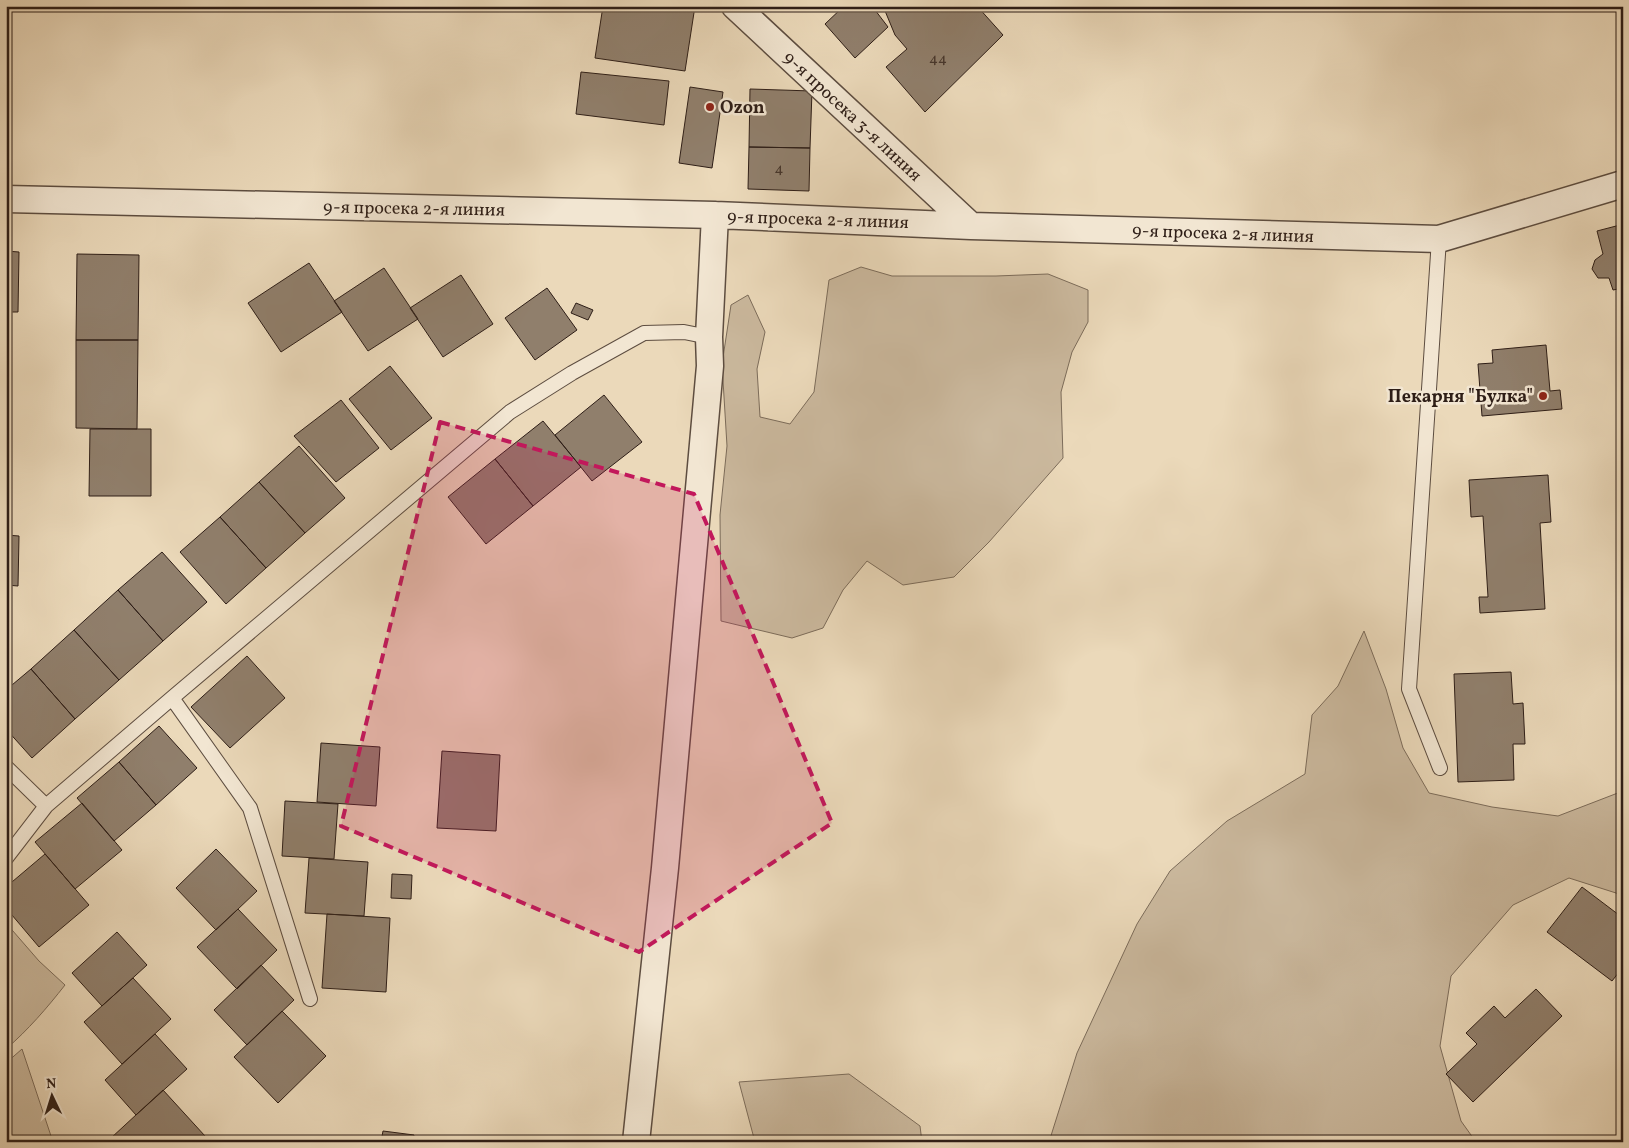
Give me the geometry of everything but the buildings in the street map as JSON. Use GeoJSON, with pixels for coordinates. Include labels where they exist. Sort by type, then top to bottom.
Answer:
{"type":"FeatureCollection","features":[{"type":"Feature","properties":{"kind":"street","name":"9-я просека 3-я линия"},"geometry":{"type":"LineString","coordinates":[[735,6],[971,226]]}},
{"type":"Feature","properties":{"kind":"street","name":"9-я просека 2-я линия"},"geometry":{"type":"LineString","coordinates":[[6,198],[715,215],[971,226],[1439,239],[1623,184]]}},
{"type":"Feature","properties":{"kind":"street"},"geometry":{"type":"LineString","coordinates":[[636,1142],[666,849],[710,366],[715,215]]}},
{"type":"Feature","properties":{"kind":"lane"},"geometry":{"type":"LineString","coordinates":[[1439,239],[1409,690],[1440,768]]}},
{"type":"Feature","properties":{"kind":"lane"},"geometry":{"type":"LineString","coordinates":[[6,858],[46,806],[510,412],[572,373],[644,333],[684,332],[710,337]]}},
{"type":"Feature","properties":{"kind":"lane"},"geometry":{"type":"LineString","coordinates":[[172,698],[250,808],[310,1000]]}},
{"type":"Feature","properties":{"kind":"lane"},"geometry":{"type":"LineString","coordinates":[[6,767],[46,806]]}},
{"type":"Feature","properties":{"kind":"highlighted area"},"geometry":{"type":"Polygon","coordinates":[[[440,422],[694,494],[832,823],[639,952],[341,826],[440,422]]]}},
{"type":"Feature","properties":{"kind":"shaded area"},"geometry":{"type":"Polygon","coordinates":[[[861,267],[892,276],[1048,274],[1088,290],[1088,322],[1072,352],[1061,392],[1063,458],[989,542],[954,577],[903,585],[867,561],[843,590],[823,628],[792,638],[721,621],[720,515],[727,446],[722,364],[731,305],[748,295],[765,332],[757,369],[760,417],[790,424],[814,392],[829,280],[861,267]]]}},
{"type":"Feature","properties":{"kind":"shaded area"},"geometry":{"type":"Polygon","coordinates":[[[1364,631],[1386,689],[1403,748],[1429,793],[1492,807],[1558,816],[1623,791],[1623,897],[1569,878],[1513,905],[1451,976],[1440,1046],[1461,1121],[1476,1142],[1049,1142],[1077,1053],[1137,924],[1170,871],[1227,821],[1305,774],[1312,715],[1338,686],[1364,631]]]}},
{"type":"Feature","properties":{"kind":"shaded area"},"geometry":{"type":"Polygon","coordinates":[[[6,923],[39,961],[65,985],[37,1018],[6,1049],[6,923]]]}},
{"type":"Feature","properties":{"kind":"shaded area"},"geometry":{"type":"Polygon","coordinates":[[[22,1049],[53,1142],[6,1142],[6,1063],[22,1049]]]}},
{"type":"Feature","properties":{"kind":"shaded area"},"geometry":{"type":"Polygon","coordinates":[[[849,1074],[920,1126],[922,1142],[755,1142],[739,1082],[849,1074]]]}},
{"type":"Feature","properties":{"kind":"place","name":"Ozon"},"geometry":{"type":"Point","coordinates":[710,107]}},
{"type":"Feature","properties":{"kind":"place","name":"Пекарня \"Булка\""},"geometry":{"type":"Point","coordinates":[1543,396]}}]}
